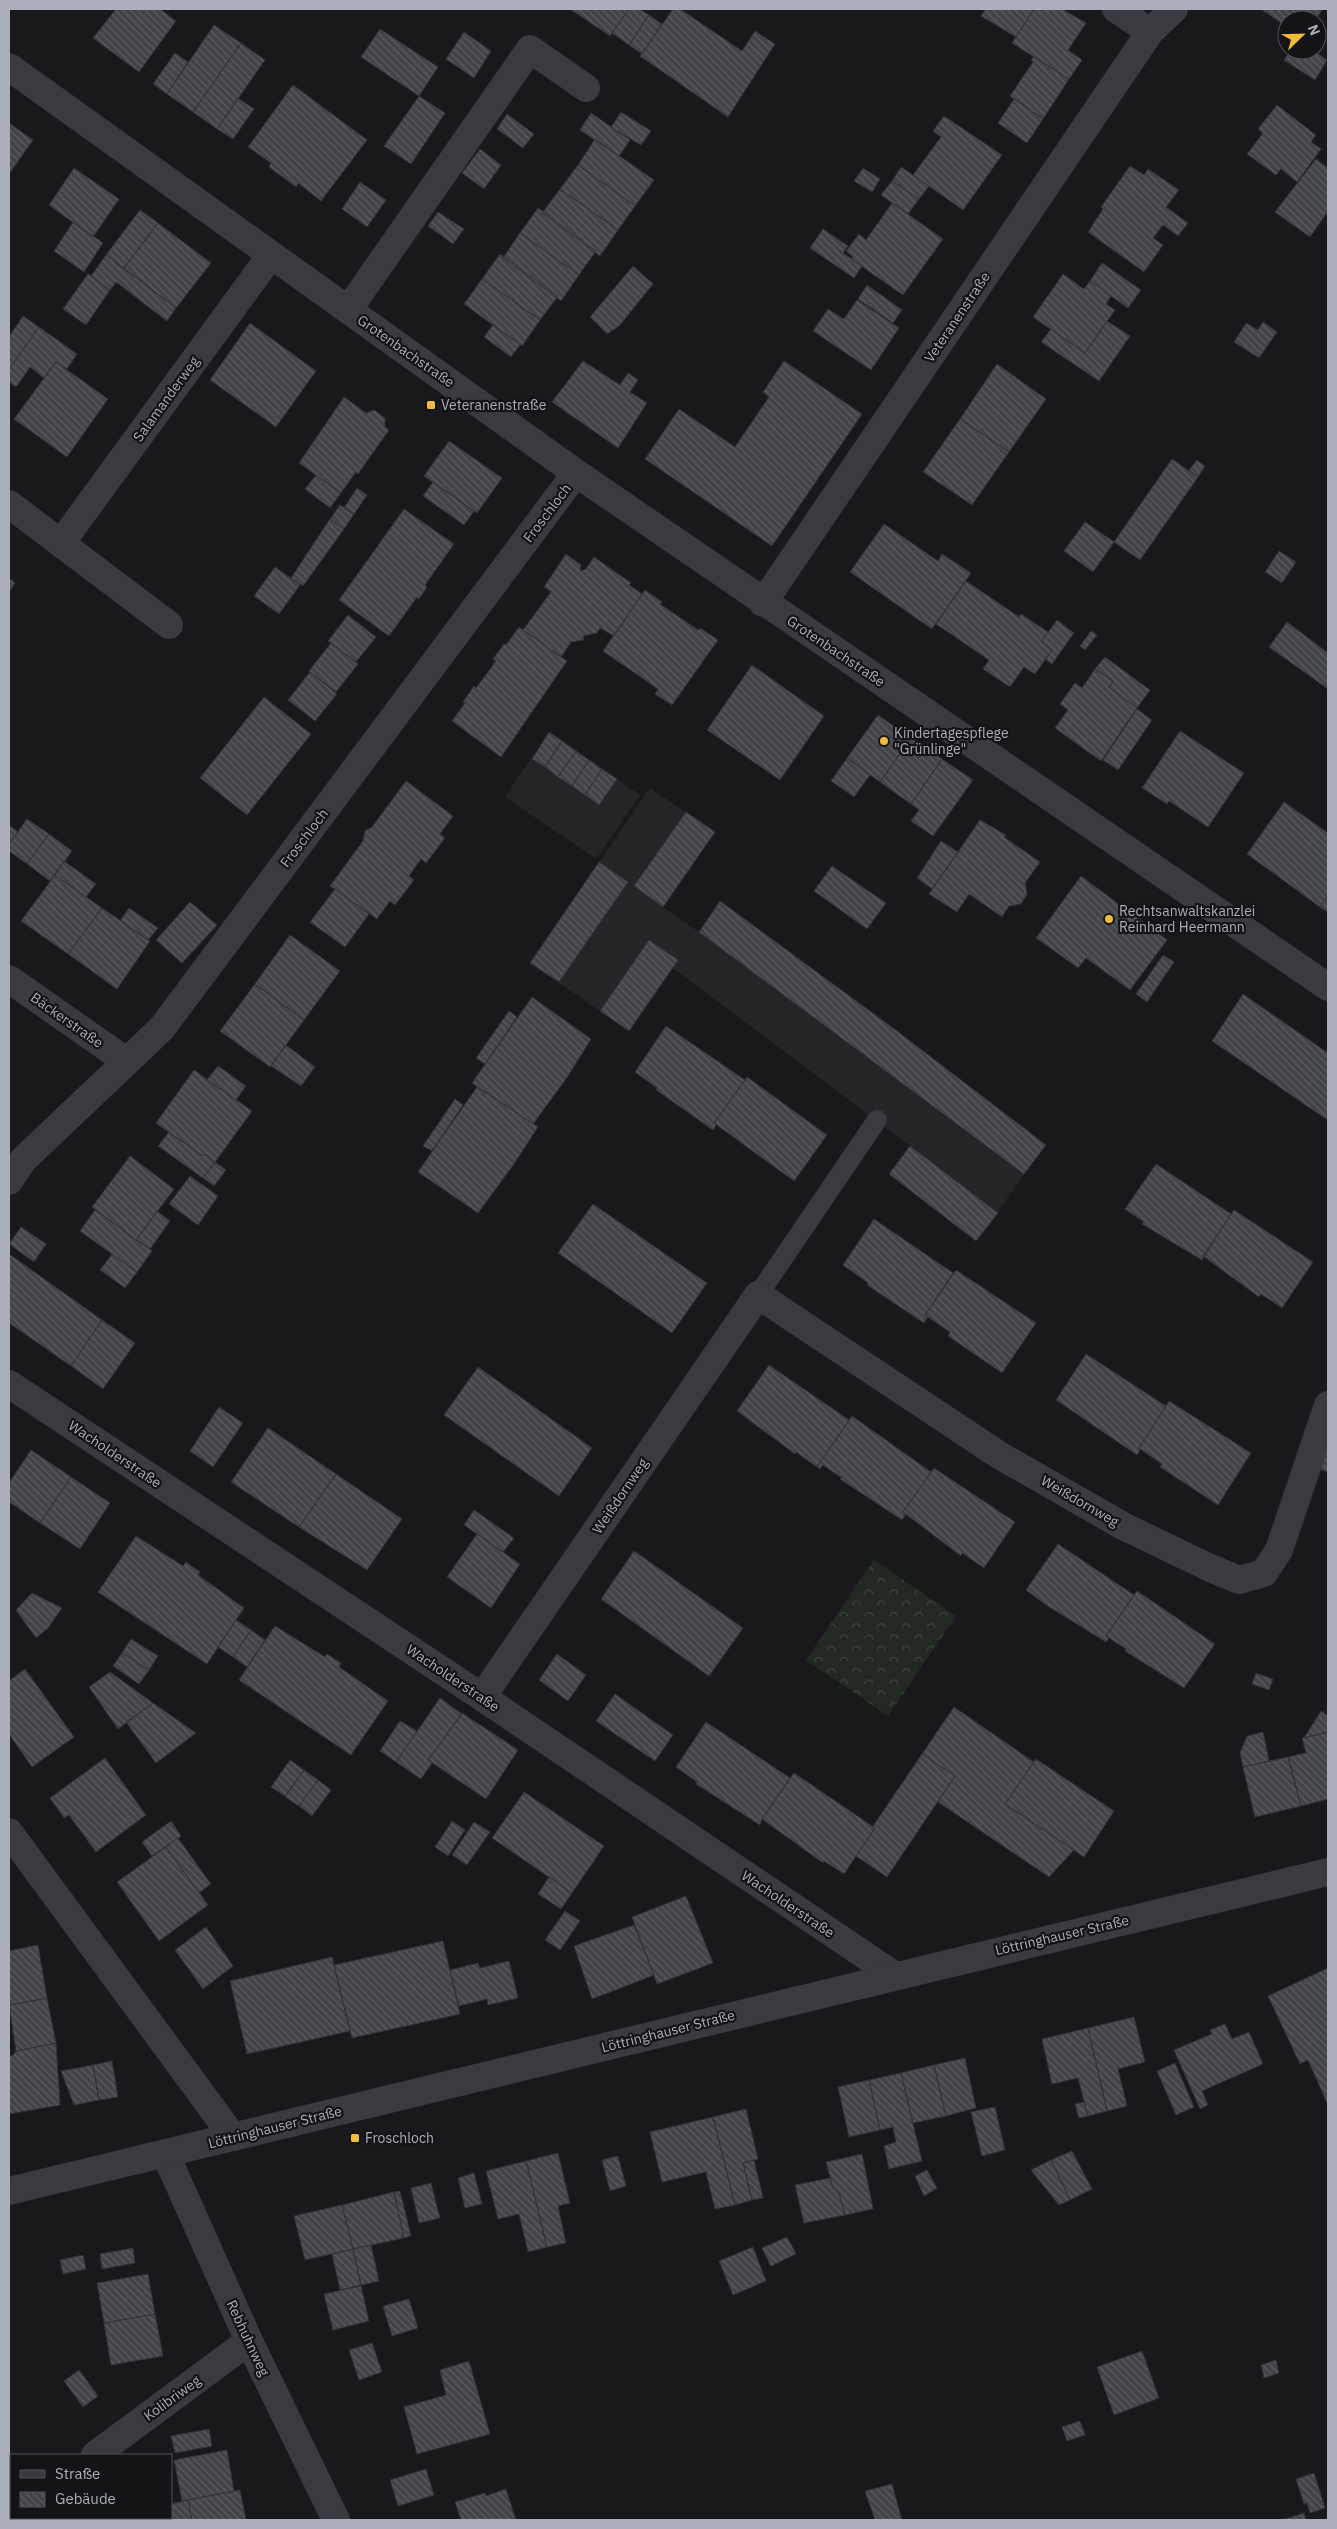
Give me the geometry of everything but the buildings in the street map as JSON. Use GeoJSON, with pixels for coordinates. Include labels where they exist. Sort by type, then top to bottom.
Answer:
{"type":"FeatureCollection","features":[{"type":"Feature","properties":{"kind":"street"},"geometry":{"type":"LineString","coordinates":[[1116,9],[1150,32]]}},
{"type":"Feature","properties":{"kind":"street","name":"Veteranenstraße"},"geometry":{"type":"LineString","coordinates":[[764,603],[1150,32],[1174,9]]}},
{"type":"Feature","properties":{"kind":"street","name":"Grotenbachstraße"},"geometry":{"type":"LineString","coordinates":[[348,310],[530,49],[586,88]]}},
{"type":"Feature","properties":{"kind":"street","name":"Grotenbachstraße"},"geometry":{"type":"LineString","coordinates":[[9,67],[576,473],[1328,988]]}},
{"type":"Feature","properties":{"kind":"street","name":"Salamanderweg"},"geometry":{"type":"LineString","coordinates":[[61,543],[271,255]]}},
{"type":"Feature","properties":{"kind":"street","name":"Froschloch"},"geometry":{"type":"LineString","coordinates":[[9,1181],[23,1160],[162,1028],[576,473]]}},
{"type":"Feature","properties":{"kind":"street"},"geometry":{"type":"LineString","coordinates":[[9,504],[169,625]]}},
{"type":"Feature","properties":{"kind":"street","name":"Bäckerstraße"},"geometry":{"type":"LineString","coordinates":[[9,979],[126,1061]]}},
{"type":"Feature","properties":{"kind":"street","name":"Weißdornweg"},"geometry":{"type":"LineString","coordinates":[[482,1697],[758,1295],[999,1454],[1148,1539],[1208,1568],[1239,1580],[1264,1573],[1279,1550],[1328,1405]]}},
{"type":"Feature","properties":{"kind":"street","name":"Wacholderstraße"},"geometry":{"type":"LineString","coordinates":[[9,1384],[482,1697],[894,1976]]}},
{"type":"Feature","properties":{"kind":"street"},"geometry":{"type":"LineString","coordinates":[[9,1832],[233,2138]]}},
{"type":"Feature","properties":{"kind":"street","name":"Löttringhauser Straße"},"geometry":{"type":"LineString","coordinates":[[9,2191],[1328,1872]]}},
{"type":"Feature","properties":{"kind":"street","name":"Rebhuhnweg"},"geometry":{"type":"LineString","coordinates":[[165,2153],[249,2341],[336,2520]]}},
{"type":"Feature","properties":{"kind":"street","name":"Kolibriweg"},"geometry":{"type":"LineString","coordinates":[[96,2454],[249,2341]]}},
{"type":"Feature","properties":{"kind":"lane","name":"Weißdornweg"},"geometry":{"type":"LineString","coordinates":[[758,1295],[877,1120]]}},
{"type":"Feature","properties":{"kind":"shaded area"},"geometry":{"type":"Polygon","coordinates":[[[549,732],[640,795],[596,859],[505,797],[549,732]]]}},
{"type":"Feature","properties":{"kind":"shaded area"},"geometry":{"type":"Polygon","coordinates":[[[650,788],[715,832],[663,907],[699,932],[720,901],[1046,1145],[976,1241],[889,1174],[910,1146],[673,968],[629,1031],[530,963],[650,788]]]}},
{"type":"Feature","properties":{"kind":"green space"},"geometry":{"type":"Polygon","coordinates":[[[874,1560],[956,1616],[888,1716],[806,1660],[874,1560]]]}},
{"type":"Feature","properties":{"kind":"place","name":"Veteranenstraße"},"geometry":{"type":"Point","coordinates":[431,405]}},
{"type":"Feature","properties":{"kind":"place","name":"Kindertagespflege \"Grünlinge\""},"geometry":{"type":"Point","coordinates":[884,741]}},
{"type":"Feature","properties":{"kind":"place","name":"Rechtsanwaltskanzlei Reinhard Heermann"},"geometry":{"type":"Point","coordinates":[1109,919]}},
{"type":"Feature","properties":{"kind":"place","name":"Froschloch"},"geometry":{"type":"Point","coordinates":[355,2138]}}]}
